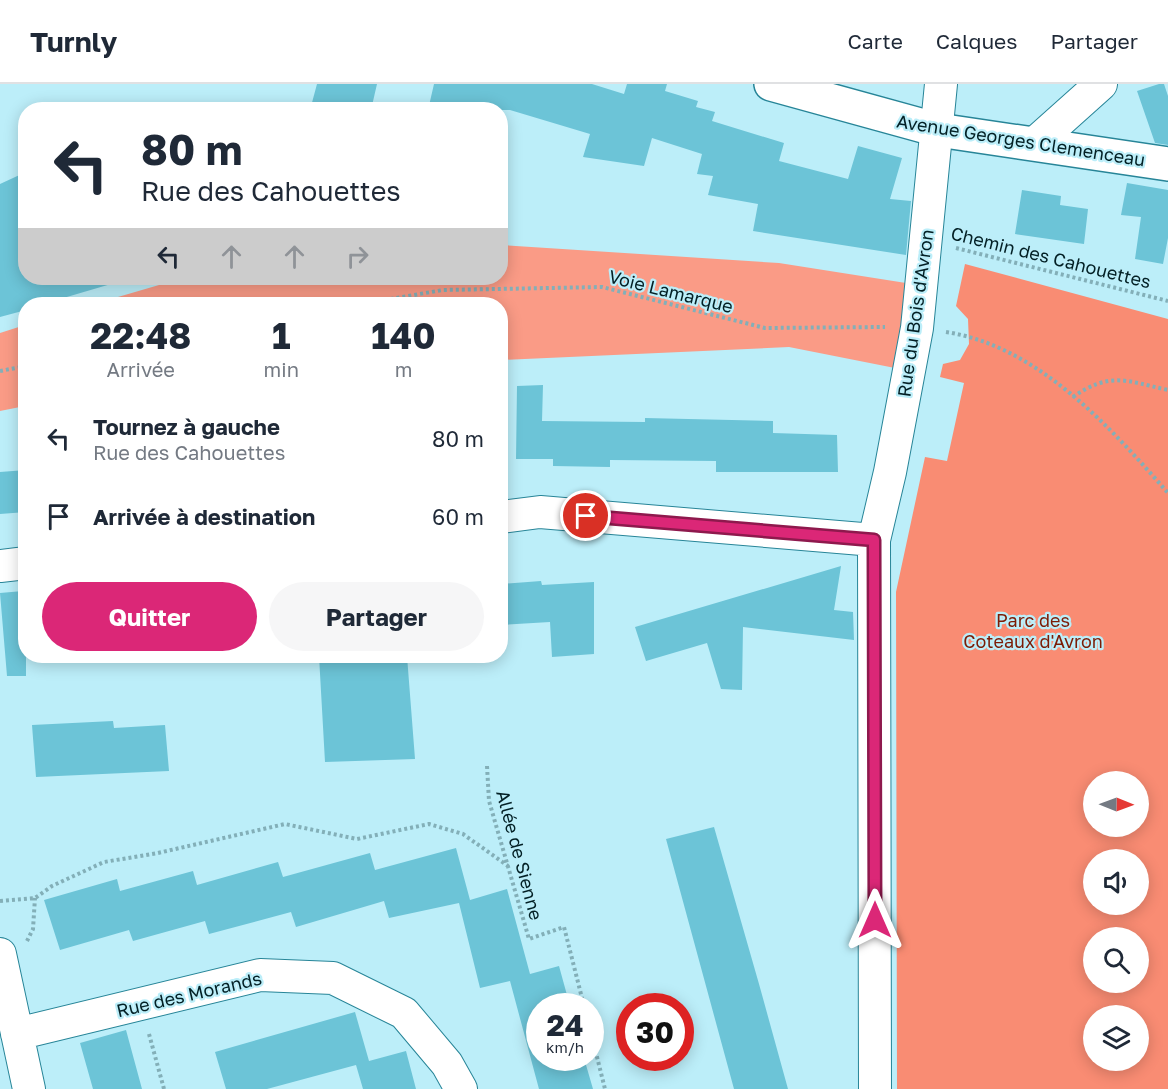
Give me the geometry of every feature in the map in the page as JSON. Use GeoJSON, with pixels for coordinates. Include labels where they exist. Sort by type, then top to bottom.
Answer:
{"type":"FeatureCollection","features":[{"type":"Feature","properties":{"kind":"street","name":"Avenue Georges Clemenceau"},"geometry":{"type":"LineString","coordinates":[[771,84],[838,94],[938,130],[1168,164]]}},
{"type":"Feature","properties":{"kind":"street","name":"Rue du Bois d'Avron"},"geometry":{"type":"LineString","coordinates":[[875,1089],[874,540],[904,327],[927,240],[941,84]]}},
{"type":"Feature","properties":{"kind":"street"},"geometry":{"type":"LineString","coordinates":[[1034,144],[1101,84]]}},
{"type":"Feature","properties":{"kind":"street"},"geometry":{"type":"LineString","coordinates":[[508,517],[540,512],[874,540]]}},
{"type":"Feature","properties":{"kind":"street"},"geometry":{"type":"LineString","coordinates":[[0,566],[18,564]]}},
{"type":"Feature","properties":{"kind":"street"},"geometry":{"type":"LineString","coordinates":[[0,954],[29,1089]]}},
{"type":"Feature","properties":{"kind":"street","name":"Rue des Morands"},"geometry":{"type":"LineString","coordinates":[[17,1034],[260,975],[333,978],[404,1014],[447,1064],[461,1089]]}},
{"type":"Feature","properties":{"kind":"path","name":"Chemin des Cahouettes"},"geometry":{"type":"LineString","coordinates":[[927,240],[1168,301]]}},
{"type":"Feature","properties":{"kind":"path","name":"Voie Lamarque"},"geometry":{"type":"LineString","coordinates":[[402,297],[444,290],[602,287],[765,328],[904,327],[969,336],[1008,352],[1073,397],[1109,426],[1168,493]]}},
{"type":"Feature","properties":{"kind":"path"},"geometry":{"type":"LineString","coordinates":[[0,370],[18,367]]}},
{"type":"Feature","properties":{"kind":"path"},"geometry":{"type":"LineString","coordinates":[[1073,397],[1092,383],[1108,379],[1168,390]]}},
{"type":"Feature","properties":{"kind":"path","name":"Allée de Sienne"},"geometry":{"type":"LineString","coordinates":[[487,766],[489,801],[529,939],[564,927],[581,993]]}},
{"type":"Feature","properties":{"kind":"path"},"geometry":{"type":"LineString","coordinates":[[0,902],[35,898],[52,886],[104,862],[158,853],[285,824],[357,839],[429,824],[463,834],[508,866]]}},
{"type":"Feature","properties":{"kind":"path"},"geometry":{"type":"LineString","coordinates":[[141,1005],[164,1089]]}},
{"type":"Feature","properties":{"kind":"path"},"geometry":{"type":"LineString","coordinates":[[601,1071],[606,1089]]}},
{"type":"Feature","properties":{"kind":"shaded area"},"geometry":{"type":"Polygon","coordinates":[[[508,245],[779,263],[906,283],[900,369],[789,347],[508,360],[508,297],[118,297],[159,285],[508,285],[508,245]]]}},
{"type":"Feature","properties":{"kind":"shaded area"},"geometry":{"type":"Polygon","coordinates":[[[18,327],[18,407],[0,411],[0,333],[18,327]]]}},
{"type":"Feature","properties":{"kind":"green space","name":"Parc des Coteaux d'Avron"},"geometry":{"type":"Polygon","coordinates":[[[965,264],[1168,319],[1168,1089],[897,1089],[896,592],[925,457],[947,461],[964,383],[940,377],[943,364],[960,360],[969,344],[968,319],[956,306],[965,264]]]}},
{"type":"Feature","properties":{"kind":"building"},"geometry":{"type":"Polygon","coordinates":[[[317,84],[377,84],[373,102],[312,102],[317,84]]]}},
{"type":"Feature","properties":{"kind":"building"},"geometry":{"type":"Polygon","coordinates":[[[434,84],[592,84],[624,94],[627,84],[667,84],[665,91],[698,101],[696,107],[715,112],[712,121],[784,143],[779,161],[848,179],[858,146],[902,158],[890,199],[911,201],[906,255],[753,231],[758,204],[708,195],[713,176],[697,174],[702,154],[652,138],[644,166],[583,157],[590,134],[508,110],[508,102],[430,102],[434,84]]]}},
{"type":"Feature","properties":{"kind":"building"},"geometry":{"type":"Polygon","coordinates":[[[1164,84],[1168,96],[1168,145],[1155,143],[1137,91],[1164,84]]]}},
{"type":"Feature","properties":{"kind":"building"},"geometry":{"type":"Polygon","coordinates":[[[18,176],[18,285],[108,285],[67,297],[18,297],[18,312],[0,317],[0,184],[18,176]]]}},
{"type":"Feature","properties":{"kind":"building"},"geometry":{"type":"Polygon","coordinates":[[[1127,183],[1168,190],[1168,238],[1163,264],[1135,259],[1141,217],[1121,215],[1127,183]]]}},
{"type":"Feature","properties":{"kind":"building"},"geometry":{"type":"Polygon","coordinates":[[[1022,190],[1061,196],[1060,205],[1088,209],[1084,244],[1015,234],[1022,190]]]}},
{"type":"Feature","properties":{"kind":"building"},"geometry":{"type":"Polygon","coordinates":[[[543,385],[542,421],[645,422],[645,418],[773,421],[773,433],[837,435],[838,472],[716,472],[716,461],[610,460],[610,467],[553,466],[553,459],[516,459],[517,386],[543,385]]]}},
{"type":"Feature","properties":{"kind":"building"},"geometry":{"type":"Polygon","coordinates":[[[18,471],[18,513],[0,514],[0,472],[18,471]]]}},
{"type":"Feature","properties":{"kind":"building"},"geometry":{"type":"Polygon","coordinates":[[[841,566],[834,610],[853,612],[854,640],[743,627],[742,690],[721,689],[707,643],[646,661],[635,627],[841,566]]]}},
{"type":"Feature","properties":{"kind":"building"},"geometry":{"type":"Polygon","coordinates":[[[541,581],[542,585],[594,582],[594,654],[552,657],[550,622],[508,625],[508,583],[541,581]]]}},
{"type":"Feature","properties":{"kind":"building"},"geometry":{"type":"Polygon","coordinates":[[[18,591],[18,663],[26,663],[26,676],[7,676],[0,593],[18,591]]]}},
{"type":"Feature","properties":{"kind":"building"},"geometry":{"type":"Polygon","coordinates":[[[319,663],[408,663],[415,759],[325,762],[319,663]]]}},
{"type":"Feature","properties":{"kind":"building"},"geometry":{"type":"Polygon","coordinates":[[[113,721],[114,728],[165,725],[169,771],[36,777],[32,725],[113,721]]]}},
{"type":"Feature","properties":{"kind":"building"},"geometry":{"type":"Polygon","coordinates":[[[714,827],[788,1089],[734,1089],[666,839],[714,827]]]}},
{"type":"Feature","properties":{"kind":"building"},"geometry":{"type":"Polygon","coordinates":[[[456,848],[470,900],[507,889],[530,974],[559,966],[566,993],[526,993],[526,1041],[510,981],[480,988],[459,903],[389,918],[384,901],[296,927],[291,912],[209,934],[205,921],[133,941],[129,930],[60,950],[44,900],[117,879],[120,891],[193,871],[197,885],[278,862],[283,877],[370,853],[375,870],[456,848]]]}},
{"type":"Feature","properties":{"kind":"building"},"geometry":{"type":"Polygon","coordinates":[[[355,1012],[369,1061],[406,1051],[416,1089],[363,1089],[356,1065],[267,1089],[226,1089],[215,1052],[355,1012]]]}},
{"type":"Feature","properties":{"kind":"building"},"geometry":{"type":"Polygon","coordinates":[[[126,1030],[142,1089],[93,1089],[80,1043],[126,1030]]]}},
{"type":"Feature","properties":{"kind":"building"},"geometry":{"type":"Polygon","coordinates":[[[534,1071],[588,1071],[593,1089],[539,1089],[534,1071]]]}},
{"type":"Feature","properties":{"kind":"route"},"geometry":{"type":"LineString","coordinates":[[586,516],[874,540],[875,920]]}}]}
